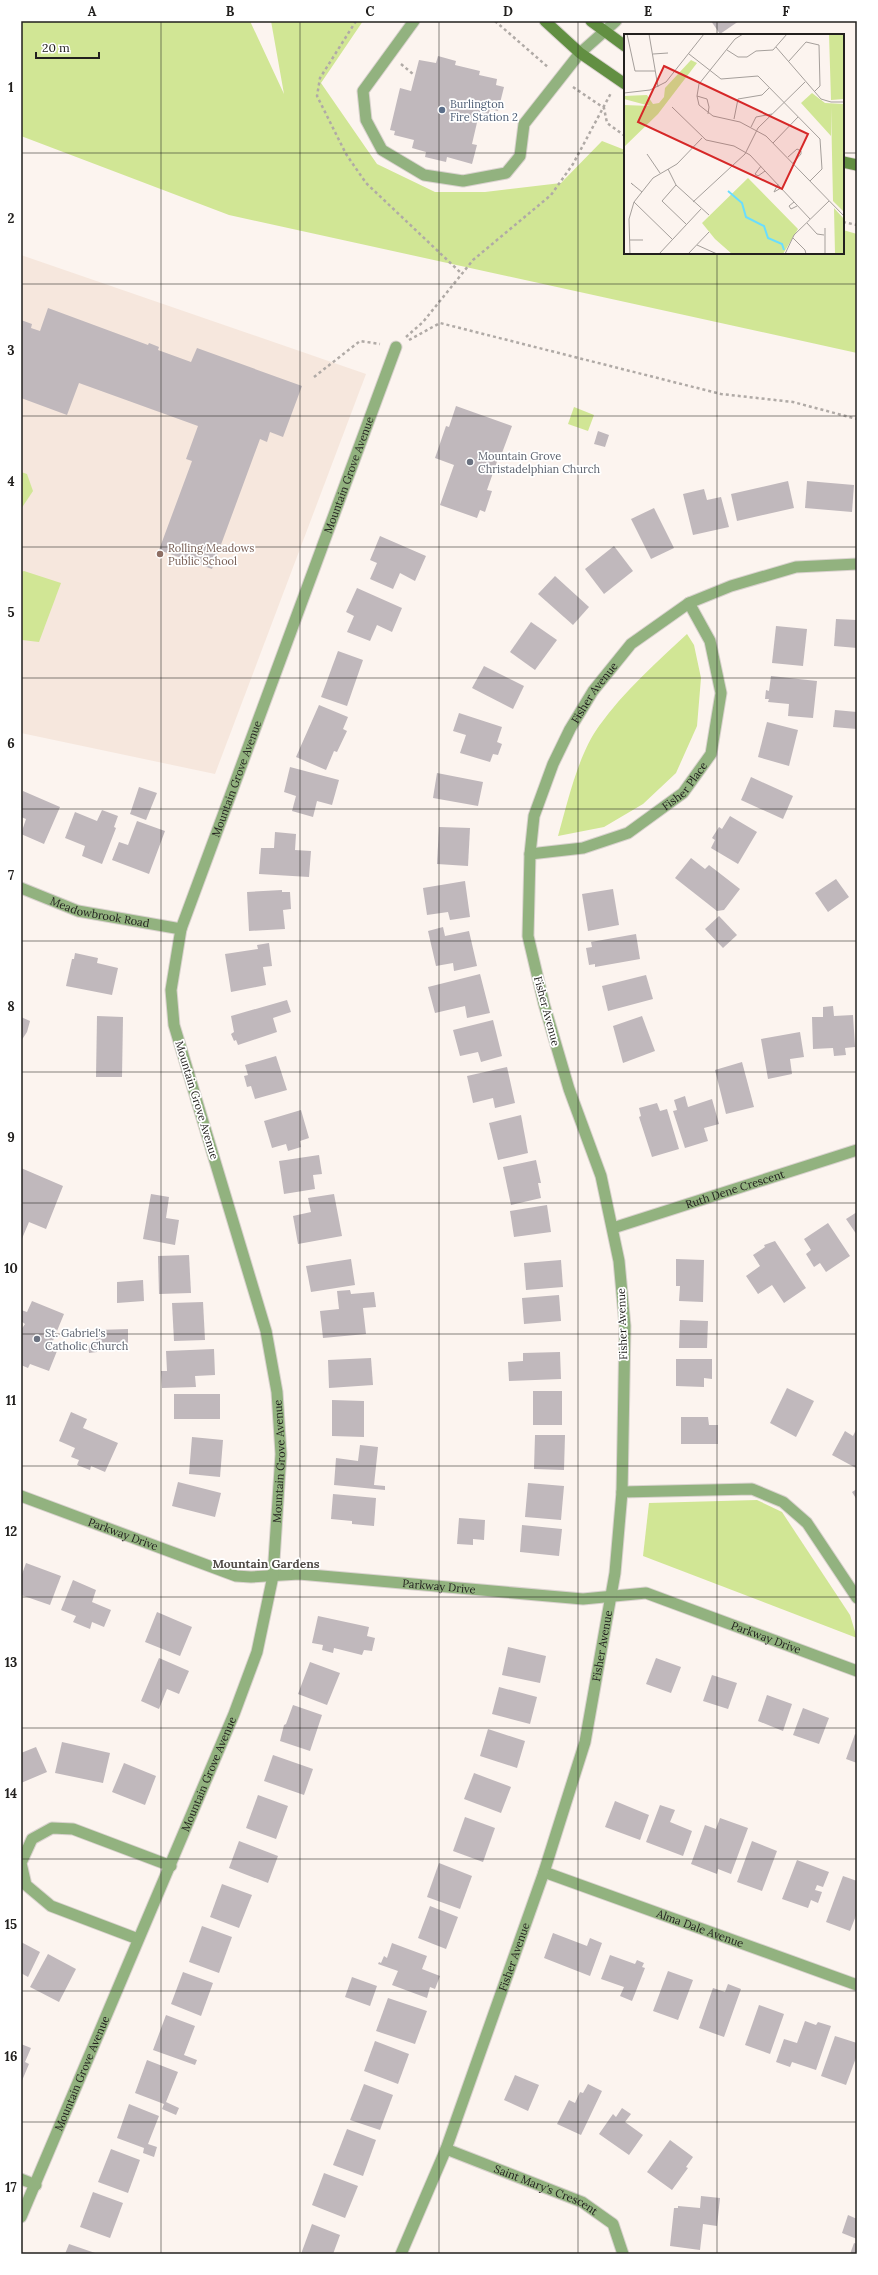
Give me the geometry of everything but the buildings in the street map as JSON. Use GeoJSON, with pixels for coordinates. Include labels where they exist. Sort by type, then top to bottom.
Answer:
{"type":"FeatureCollection","features":[{"type":"Feature","properties":{"kind":"main road"},"geometry":{"type":"LineString","coordinates":[[545,21],[580,53],[621,82]]}},
{"type":"Feature","properties":{"kind":"main road"},"geometry":{"type":"LineString","coordinates":[[591,21],[624,45]]}},
{"type":"Feature","properties":{"kind":"main road"},"geometry":{"type":"LineString","coordinates":[[844,162],[857,165]]}},
{"type":"Feature","properties":{"kind":"street"},"geometry":{"type":"LineString","coordinates":[[414,21],[363,91],[366,120],[382,150],[424,175],[463,181],[506,173],[520,156],[524,124],[580,53],[616,21]]}},
{"type":"Feature","properties":{"kind":"street","name":"Mountain Grove Avenue"},"geometry":{"type":"LineString","coordinates":[[21,2217],[36,2185],[138,1939],[171,1866],[257,1652],[273,1576],[280,1454],[277,1392],[266,1331],[174,1025],[171,990],[181,929],[396,347]]}},
{"type":"Feature","properties":{"kind":"street","name":"Fisher Avenue"},"geometry":{"type":"LineString","coordinates":[[401,2254],[446,2149],[544,1872],[585,1742],[612,1596],[622,1492],[625,1326],[619,1261],[601,1176],[569,1089],[544,1004],[528,936],[530,854],[534,816],[553,764],[570,729],[589,698],[631,644],[689,603],[731,586],[796,567],[857,564]]}},
{"type":"Feature","properties":{"kind":"street","name":"Fisher Place"},"geometry":{"type":"LineString","coordinates":[[530,854],[583,848],[628,833],[683,793],[710,754],[721,693],[710,641],[689,603]]}},
{"type":"Feature","properties":{"kind":"street","name":"Meadowbrook Road"},"geometry":{"type":"LineString","coordinates":[[21,888],[78,911],[181,929]]}},
{"type":"Feature","properties":{"kind":"street","name":"Ruth Dene Crescent"},"geometry":{"type":"LineString","coordinates":[[613,1228],[857,1150]]}},
{"type":"Feature","properties":{"kind":"street"},"geometry":{"type":"LineString","coordinates":[[622,1492],[752,1489],[782,1502],[807,1523],[857,1598]]}},
{"type":"Feature","properties":{"kind":"street","name":"Parkway Drive"},"geometry":{"type":"LineString","coordinates":[[21,1496],[236,1576],[299,1574],[583,1599],[646,1593],[857,1671]]}},
{"type":"Feature","properties":{"kind":"street"},"geometry":{"type":"LineString","coordinates":[[138,1939],[51,1906],[26,1885],[21,1863],[32,1839],[52,1828],[73,1829],[171,1866]]}},
{"type":"Feature","properties":{"kind":"street","name":"Alma Dale Avenue"},"geometry":{"type":"LineString","coordinates":[[544,1872],[857,1985]]}},
{"type":"Feature","properties":{"kind":"street","name":"Saint Mary's Crescent"},"geometry":{"type":"LineString","coordinates":[[446,2149],[582,2202],[612,2224],[623,2254]]}},
{"type":"Feature","properties":{"kind":"street"},"geometry":{"type":"LineString","coordinates":[[21,2179],[36,2185]]}},
{"type":"Feature","properties":{"kind":"path"},"geometry":{"type":"LineString","coordinates":[[396,347],[423,322],[473,260],[551,195],[573,164],[604,108],[621,82]]}},
{"type":"Feature","properties":{"kind":"path"},"geometry":{"type":"LineString","coordinates":[[604,108],[607,123],[624,135]]}},
{"type":"Feature","properties":{"kind":"path"},"geometry":{"type":"LineString","coordinates":[[844,222],[857,225]]}},
{"type":"Feature","properties":{"kind":"path"},"geometry":{"type":"LineString","coordinates":[[314,377],[360,341],[396,347],[440,323],[721,394],[793,402],[857,419]]}},
{"type":"Feature","properties":{"kind":"shaded area","name":"Rolling Meadows Public School"},"geometry":{"type":"Polygon","coordinates":[[[21,255],[366,374],[215,774],[21,733],[21,255]]]}},
{"type":"Feature","properties":{"kind":"green space"},"geometry":{"type":"Polygon","coordinates":[[[21,21],[250,21],[284,94],[271,21],[363,21],[321,83],[377,164],[435,192],[485,192],[561,183],[602,141],[624,150],[624,254],[844,254],[844,230],[857,234],[857,353],[229,215],[21,136],[21,21]]]}},
{"type":"Feature","properties":{"kind":"green space"},"geometry":{"type":"Polygon","coordinates":[[[574,407],[594,415],[588,431],[568,424],[574,407]]]}},
{"type":"Feature","properties":{"kind":"green space"},"geometry":{"type":"Polygon","coordinates":[[[21,472],[27,474],[33,491],[21,509],[21,472]]]}},
{"type":"Feature","properties":{"kind":"green space"},"geometry":{"type":"Polygon","coordinates":[[[24,571],[61,583],[39,642],[22,640],[21,637],[21,572],[24,571]]]}},
{"type":"Feature","properties":{"kind":"green space"},"geometry":{"type":"Polygon","coordinates":[[[687,634],[694,645],[701,678],[697,726],[676,773],[643,804],[604,827],[558,836],[579,764],[585,750],[599,726],[630,689],[687,634]]]}},
{"type":"Feature","properties":{"kind":"green space"},"geometry":{"type":"Polygon","coordinates":[[[757,1500],[782,1512],[850,1615],[857,1638],[643,1556],[649,1503],[757,1500]]]}},
{"type":"Feature","properties":{"kind":"place","name":"Burlington Fire Station 2"},"geometry":{"type":"Point","coordinates":[442,110]}},
{"type":"Feature","properties":{"kind":"place","name":"Mountain Grove Christadelphian Church"},"geometry":{"type":"Point","coordinates":[470,462]}},
{"type":"Feature","properties":{"kind":"place","name":"Rolling Meadows Public School"},"geometry":{"type":"Point","coordinates":[160,554]}},
{"type":"Feature","properties":{"kind":"place","name":"St. Gabriel's Catholic Church"},"geometry":{"type":"Point","coordinates":[37,1339]}},
{"type":"Feature","properties":{"kind":"district","name":"Mountain Gardens"},"geometry":{"type":"Point","coordinates":[266,1564]}}]}
